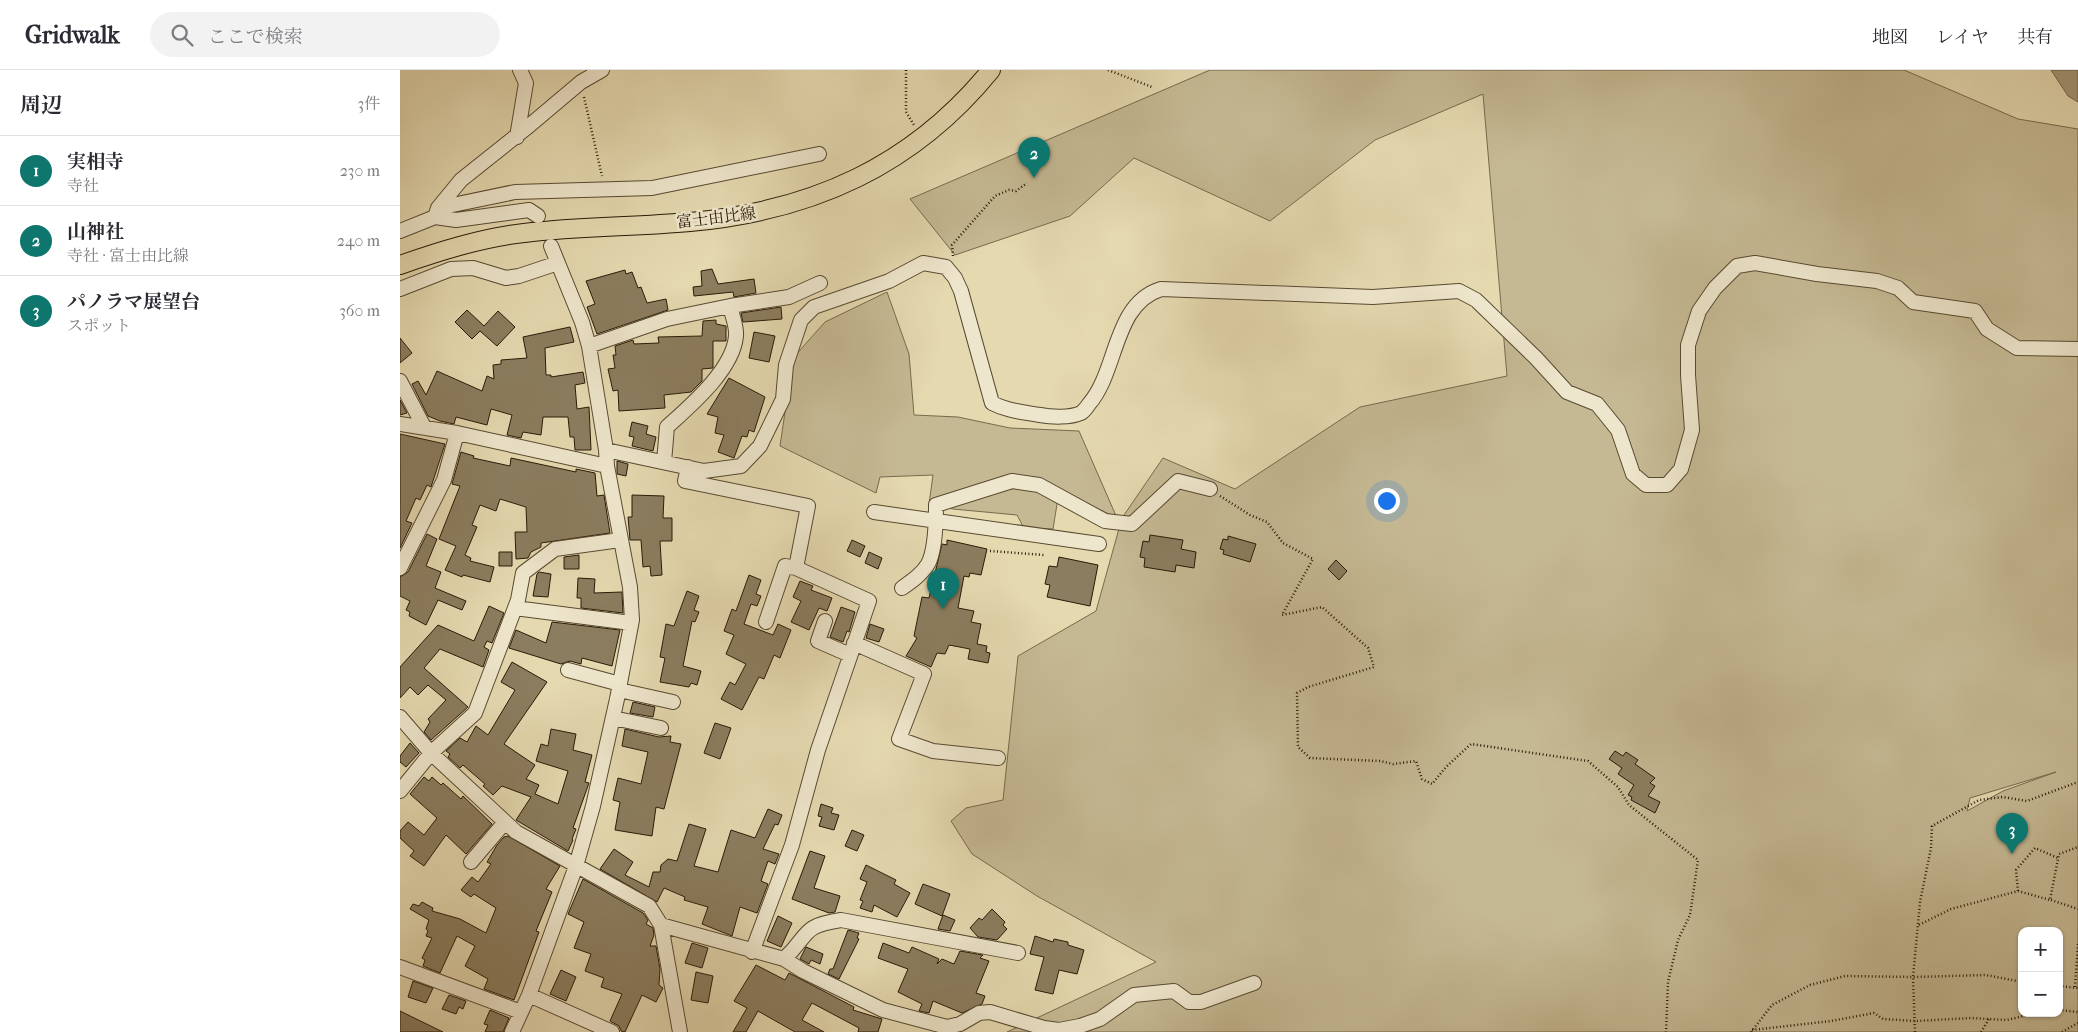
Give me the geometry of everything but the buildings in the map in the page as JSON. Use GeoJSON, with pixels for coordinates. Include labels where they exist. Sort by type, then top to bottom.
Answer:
{"type":"FeatureCollection","features":[{"type":"Feature","properties":{"kind":"main road","name":"富士由比線"},"geometry":{"type":"LineString","coordinates":[[400,265],[465,244],[524,233],[690,222],[752,214],[801,202],[850,182],[897,156],[937,127],[971,94],[991,70]]}},
{"type":"Feature","properties":{"kind":"street"},"geometry":{"type":"LineString","coordinates":[[517,137],[526,82],[520,70]]}},
{"type":"Feature","properties":{"kind":"street"},"geometry":{"type":"LineString","coordinates":[[436,213],[461,180],[517,137],[581,82],[602,70]]}},
{"type":"Feature","properties":{"kind":"street"},"geometry":{"type":"LineString","coordinates":[[400,231],[436,213],[515,192],[652,188],[819,154]]}},
{"type":"Feature","properties":{"kind":"street"},"geometry":{"type":"LineString","coordinates":[[436,213],[456,220],[529,210],[538,216]]}},
{"type":"Feature","properties":{"kind":"street"},"geometry":{"type":"LineString","coordinates":[[512,1032],[529,995],[576,866],[593,806],[613,718],[631,623],[630,587],[607,466],[589,346],[582,322],[551,246]]}},
{"type":"Feature","properties":{"kind":"street"},"geometry":{"type":"LineString","coordinates":[[400,289],[451,269],[473,268],[506,278],[519,276],[558,263]]}},
{"type":"Feature","properties":{"kind":"street"},"geometry":{"type":"LineString","coordinates":[[606,450],[704,471],[741,466],[760,446],[783,399],[786,365],[801,320],[814,307],[889,281],[923,263],[946,268],[955,278],[961,291],[992,403],[1004,409],[1051,417],[1082,412],[1097,395],[1125,324],[1138,301],[1150,292],[1161,289],[1373,296],[1459,291],[1476,300],[1536,358],[1567,392],[1597,404],[1618,430],[1633,474],[1646,485],[1666,485],[1681,469],[1692,430],[1688,345],[1699,311],[1715,288],[1737,266],[1755,263],[1877,281],[1898,288],[1913,302],[1975,311],[1987,329],[2018,348],[2078,349]]}},
{"type":"Feature","properties":{"kind":"street"},"geometry":{"type":"LineString","coordinates":[[589,346],[667,319],[730,306],[789,297],[820,283]]}},
{"type":"Feature","properties":{"kind":"street"},"geometry":{"type":"LineString","coordinates":[[664,462],[667,427],[715,380],[734,345],[737,335],[730,306]]}},
{"type":"Feature","properties":{"kind":"street"},"geometry":{"type":"LineString","coordinates":[[400,381],[424,427]]}},
{"type":"Feature","properties":{"kind":"street"},"geometry":{"type":"LineString","coordinates":[[400,424],[457,433],[607,466]]}},
{"type":"Feature","properties":{"kind":"street"},"geometry":{"type":"LineString","coordinates":[[400,568],[444,480],[457,433]]}},
{"type":"Feature","properties":{"kind":"street"},"geometry":{"type":"LineString","coordinates":[[688,467],[685,481],[808,506],[796,568]]}},
{"type":"Feature","properties":{"kind":"street"},"geometry":{"type":"LineString","coordinates":[[902,588],[916,578],[928,563],[936,521],[936,506],[1012,481],[1039,485],[1105,521],[1132,524],[1178,481],[1210,489]]}},
{"type":"Feature","properties":{"kind":"street"},"geometry":{"type":"LineString","coordinates":[[874,512],[1099,544]]}},
{"type":"Feature","properties":{"kind":"street"},"geometry":{"type":"LineString","coordinates":[[400,791],[431,753],[475,713],[515,608],[523,573],[555,549],[620,540]]}},
{"type":"Feature","properties":{"kind":"street"},"geometry":{"type":"LineString","coordinates":[[752,952],[792,845],[818,750],[869,601],[796,568],[785,566],[766,622]]}},
{"type":"Feature","properties":{"kind":"street"},"geometry":{"type":"LineString","coordinates":[[515,608],[631,623]]}},
{"type":"Feature","properties":{"kind":"street"},"geometry":{"type":"LineString","coordinates":[[825,621],[818,641],[852,649],[924,674],[899,739],[933,751],[998,758]]}},
{"type":"Feature","properties":{"kind":"street"},"geometry":{"type":"LineString","coordinates":[[568,670],[673,702]]}},
{"type":"Feature","properties":{"kind":"street"},"geometry":{"type":"LineString","coordinates":[[400,717],[431,753],[516,832],[649,906],[661,925],[680,1032]]}},
{"type":"Feature","properties":{"kind":"street"},"geometry":{"type":"LineString","coordinates":[[613,718],[661,728]]}},
{"type":"Feature","properties":{"kind":"street"},"geometry":{"type":"LineString","coordinates":[[470,862],[505,822]]}},
{"type":"Feature","properties":{"kind":"street"},"geometry":{"type":"LineString","coordinates":[[784,959],[807,930],[820,923],[841,920],[1018,953]]}},
{"type":"Feature","properties":{"kind":"street"},"geometry":{"type":"LineString","coordinates":[[661,925],[752,952],[784,959],[803,971],[883,1010],[947,1027],[960,1024],[979,1013],[990,1012],[1044,1028],[1059,1030],[1080,1026],[1100,1018],[1134,994],[1174,991],[1189,1002],[1201,1002],[1254,983]]}},
{"type":"Feature","properties":{"kind":"street"},"geometry":{"type":"LineString","coordinates":[[400,967],[521,1012]]}},
{"type":"Feature","properties":{"kind":"street"},"geometry":{"type":"LineString","coordinates":[[529,995],[612,1032]]}},
{"type":"Feature","properties":{"kind":"path"},"geometry":{"type":"LineString","coordinates":[[906,70],[906,112],[916,128]]}},
{"type":"Feature","properties":{"kind":"path"},"geometry":{"type":"LineString","coordinates":[[1108,70],[1152,86]]}},
{"type":"Feature","properties":{"kind":"path"},"geometry":{"type":"LineString","coordinates":[[581,82],[605,188]]}},
{"type":"Feature","properties":{"kind":"path"},"geometry":{"type":"LineString","coordinates":[[953,261],[952,245],[995,196],[1009,190],[1016,191],[1028,183]]}},
{"type":"Feature","properties":{"kind":"path"},"geometry":{"type":"LineString","coordinates":[[1210,489],[1250,515],[1267,522],[1283,543],[1313,559],[1282,615],[1322,607],[1368,648],[1374,667],[1308,687],[1297,693],[1298,748],[1310,758],[1380,761],[1393,764],[1416,761],[1422,779],[1432,784],[1446,766],[1471,744],[1588,761],[1618,787],[1629,806],[1698,860],[1690,916],[1678,940],[1668,982],[1666,1032]]}},
{"type":"Feature","properties":{"kind":"path"},"geometry":{"type":"LineString","coordinates":[[990,551],[1044,555]]}},
{"type":"Feature","properties":{"kind":"path"},"geometry":{"type":"LineString","coordinates":[[1915,1032],[1916,1021],[1912,977],[1920,902],[1931,848],[1932,826],[1979,800],[2003,797],[2027,801],[2078,782]]}},
{"type":"Feature","properties":{"kind":"path"},"geometry":{"type":"LineString","coordinates":[[2050,900],[2059,854],[2078,846]]}},
{"type":"Feature","properties":{"kind":"path"},"geometry":{"type":"LineString","coordinates":[[2018,891],[2016,870],[2034,848],[2058,858]]}},
{"type":"Feature","properties":{"kind":"path"},"geometry":{"type":"LineString","coordinates":[[1919,925],[1951,909],[2018,891],[2078,909]]}},
{"type":"Feature","properties":{"kind":"path"},"geometry":{"type":"LineString","coordinates":[[2063,986],[2077,988],[2078,944]]}},
{"type":"Feature","properties":{"kind":"path"},"geometry":{"type":"LineString","coordinates":[[1751,1031],[1772,1005],[1810,985],[1845,976],[1986,975],[2018,981]]}},
{"type":"Feature","properties":{"kind":"path"},"geometry":{"type":"LineString","coordinates":[[2063,1010],[2078,1012]]}},
{"type":"Feature","properties":{"kind":"path"},"geometry":{"type":"LineString","coordinates":[[1751,1031],[1831,1021],[1874,1013],[1883,1019],[1916,1021],[1971,1018],[2007,1020],[2019,1017]]}},
{"type":"Feature","properties":{"kind":"path"},"geometry":{"type":"LineString","coordinates":[[1981,1032],[1989,1019]]}},
{"type":"Feature","properties":{"kind":"path"},"geometry":{"type":"LineString","coordinates":[[2062,1032],[2078,1022]]}},
{"type":"Feature","properties":{"kind":"shaded area"},"geometry":{"type":"Polygon","coordinates":[[[1210,70],[1904,70],[2018,119],[2078,129],[2078,1032],[1007,1032],[1156,962],[1037,896],[972,854],[951,821],[966,808],[1003,800],[1018,656],[1096,611],[1122,518],[1163,458],[1235,489],[1360,407],[1507,376],[1483,94],[1375,140],[1270,221],[1134,158],[1070,216],[955,255],[910,199],[1210,70]],[[2056,772],[1970,798],[1967,811],[2003,791],[2056,772]]]}},
{"type":"Feature","properties":{"kind":"shaded area"},"geometry":{"type":"Polygon","coordinates":[[[2051,70],[2078,70],[2078,102],[2068,96],[2051,70]]]}},
{"type":"Feature","properties":{"kind":"shaded area"},"geometry":{"type":"Polygon","coordinates":[[[887,292],[909,354],[914,415],[958,417],[1010,428],[1079,431],[1117,518],[1072,496],[1058,498],[1053,529],[1024,528],[1017,515],[953,509],[929,504],[933,475],[880,477],[876,493],[780,446],[793,358],[825,322],[887,292]]]}},
{"type":"Feature","properties":{"kind":"place","name":"山神社"},"geometry":{"type":"Point","coordinates":[1034,178]}},
{"type":"Feature","properties":{"kind":"place","name":"実相寺"},"geometry":{"type":"Point","coordinates":[943,609]}},
{"type":"Feature","properties":{"kind":"place","name":"パノラマ展望台"},"geometry":{"type":"Point","coordinates":[2012,854]}}]}
